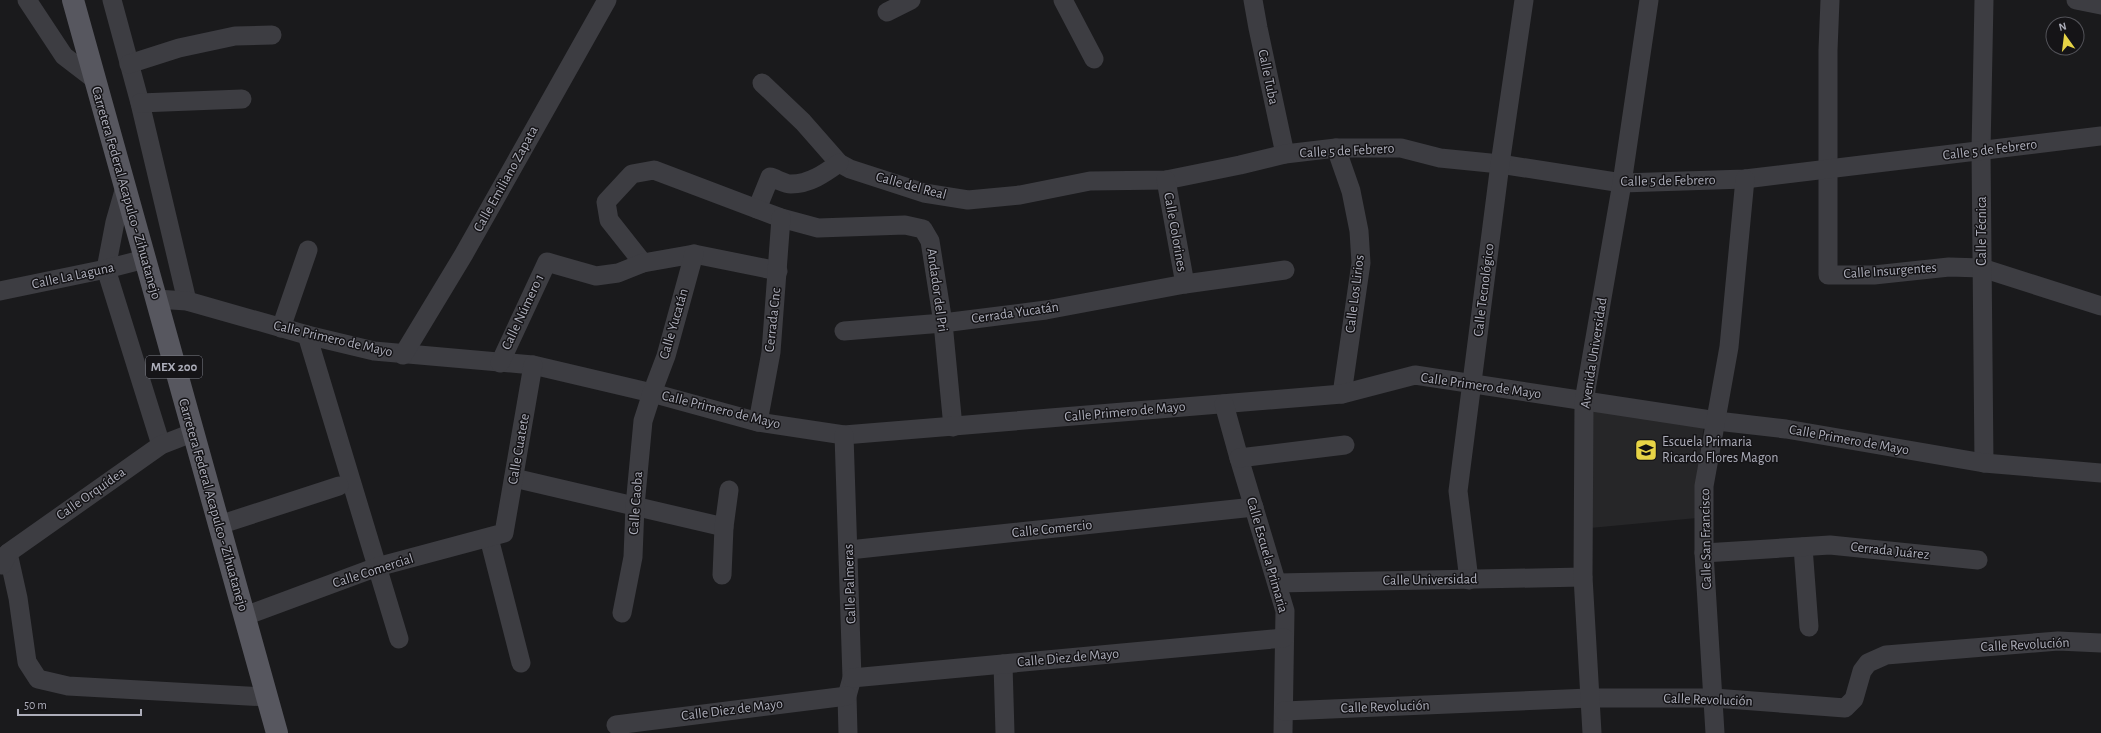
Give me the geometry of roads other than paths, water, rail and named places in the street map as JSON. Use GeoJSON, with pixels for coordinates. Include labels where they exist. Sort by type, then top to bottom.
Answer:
{"type":"FeatureCollection","features":[{"type":"Feature","properties":{"kind":"main road","name":"Carretera Federal Acapulco - Zihuatanejo"},"geometry":{"type":"LineString","coordinates":[[73,0],[192,433],[277,733]]}},
{"type":"Feature","properties":{"kind":"street"},"geometry":{"type":"LineString","coordinates":[[27,0],[64,56],[94,79]]}},
{"type":"Feature","properties":{"kind":"street"},"geometry":{"type":"LineString","coordinates":[[112,0],[140,103],[188,301]]}},
{"type":"Feature","properties":{"kind":"street","name":"Calle Emiliano Zapata"},"geometry":{"type":"LineString","coordinates":[[402,355],[464,254],[607,0]]}},
{"type":"Feature","properties":{"kind":"street"},"geometry":{"type":"LineString","coordinates":[[887,12],[911,0]]}},
{"type":"Feature","properties":{"kind":"street"},"geometry":{"type":"LineString","coordinates":[[1063,0],[1094,59]]}},
{"type":"Feature","properties":{"kind":"street","name":"Calle Tuba"},"geometry":{"type":"LineString","coordinates":[[1253,0],[1286,154]]}},
{"type":"Feature","properties":{"kind":"street","name":"Calle Tecnológico"},"geometry":{"type":"LineString","coordinates":[[1469,580],[1458,492],[1500,164],[1524,0]]}},
{"type":"Feature","properties":{"kind":"street","name":"Avenida Universidad"},"geometry":{"type":"LineString","coordinates":[[1592,733],[1583,577],[1584,401],[1622,183],[1649,0]]}},
{"type":"Feature","properties":{"kind":"street","name":"Calle Insurgentes"},"geometry":{"type":"LineString","coordinates":[[1830,0],[1827,170],[1828,275],[1874,275],[1949,267],[1982,268],[2101,306]]}},
{"type":"Feature","properties":{"kind":"street","name":"Calle Técnica"},"geometry":{"type":"LineString","coordinates":[[1984,0],[1981,151],[1984,463]]}},
{"type":"Feature","properties":{"kind":"street"},"geometry":{"type":"LineString","coordinates":[[2076,0],[2101,5]]}},
{"type":"Feature","properties":{"kind":"street"},"geometry":{"type":"LineString","coordinates":[[130,64],[178,48],[235,36],[272,35]]}},
{"type":"Feature","properties":{"kind":"street","name":"Calle del Real"},"geometry":{"type":"LineString","coordinates":[[762,83],[803,122],[839,163],[850,169],[924,193],[968,200],[1020,196],[1090,181],[1166,180]]}},
{"type":"Feature","properties":{"kind":"street"},"geometry":{"type":"LineString","coordinates":[[140,103],[242,99]]}},
{"type":"Feature","properties":{"kind":"street","name":"Calle 5 de Febrero"},"geometry":{"type":"LineString","coordinates":[[1166,180],[1240,166],[1286,154],[1336,148],[1401,148],[1440,158],[1500,164],[1622,183],[1745,179],[2101,136]]}},
{"type":"Feature","properties":{"kind":"street","name":"Calle Los Lirios"},"geometry":{"type":"LineString","coordinates":[[1336,148],[1351,191],[1360,231],[1361,263],[1342,394]]}},
{"type":"Feature","properties":{"kind":"street"},"geometry":{"type":"LineString","coordinates":[[757,209],[770,178],[790,184],[808,181],[824,174],[839,163]]}},
{"type":"Feature","properties":{"kind":"street","name":"Andador del Pri"},"geometry":{"type":"LineString","coordinates":[[643,263],[609,220],[606,202],[632,174],[654,170],[781,218],[818,228],[905,225],[924,229],[930,241],[943,323],[952,427]]}},
{"type":"Feature","properties":{"kind":"street","name":"Calle San Francisco"},"geometry":{"type":"LineString","coordinates":[[1715,733],[1704,553],[1704,486],[1717,421],[1729,347],[1745,179]]}},
{"type":"Feature","properties":{"kind":"street","name":"Calle Colorines"},"geometry":{"type":"LineString","coordinates":[[1166,180],[1185,284]]}},
{"type":"Feature","properties":{"kind":"street"},"geometry":{"type":"LineString","coordinates":[[125,187],[115,222],[106,269],[160,445]]}},
{"type":"Feature","properties":{"kind":"street","name":"Cerrada Cnc"},"geometry":{"type":"LineString","coordinates":[[758,422],[771,352],[781,218]]}},
{"type":"Feature","properties":{"kind":"street"},"geometry":{"type":"LineString","coordinates":[[281,328],[308,250]]}},
{"type":"Feature","properties":{"kind":"street"},"geometry":{"type":"LineString","coordinates":[[643,263],[694,254],[778,271]]}},
{"type":"Feature","properties":{"kind":"street","name":"Calle Yucatán"},"geometry":{"type":"LineString","coordinates":[[652,393],[666,356],[694,254]]}},
{"type":"Feature","properties":{"kind":"street","name":"Calle La Laguna"},"geometry":{"type":"LineString","coordinates":[[0,291],[106,269],[145,259]]}},
{"type":"Feature","properties":{"kind":"street","name":"Calle Número 1"},"geometry":{"type":"LineString","coordinates":[[500,363],[547,262],[596,276],[618,273],[643,263]]}},
{"type":"Feature","properties":{"kind":"street","name":"Cerrada Yucatán"},"geometry":{"type":"LineString","coordinates":[[844,331],[943,323],[1046,310],[1185,284],[1285,270]]}},
{"type":"Feature","properties":{"kind":"street","name":"Calle Primero de Mayo"},"geometry":{"type":"LineString","coordinates":[[156,298],[188,301],[281,328],[374,351],[402,355],[533,365],[652,393],[758,422],[844,435],[1342,394],[1415,376],[1472,383],[1717,421],[1786,429],[1984,463],[2101,473]]}},
{"type":"Feature","properties":{"kind":"street"},"geometry":{"type":"LineString","coordinates":[[308,335],[399,639]]}},
{"type":"Feature","properties":{"kind":"street","name":"Calle Cuatete"},"geometry":{"type":"LineString","coordinates":[[521,663],[496,535],[514,478],[533,365]]}},
{"type":"Feature","properties":{"kind":"street","name":"Calle Caoba"},"geometry":{"type":"LineString","coordinates":[[622,613],[633,557],[635,506],[643,421],[652,393]]}},
{"type":"Feature","properties":{"kind":"street","name":"Calle Escuela Primaria"},"geometry":{"type":"LineString","coordinates":[[1224,404],[1285,611],[1283,733]]}},
{"type":"Feature","properties":{"kind":"street","name":"Calle Orquídea"},"geometry":{"type":"LineString","coordinates":[[4,561],[160,445],[192,433]]}},
{"type":"Feature","properties":{"kind":"street","name":"Calle Palmeras"},"geometry":{"type":"LineString","coordinates":[[844,435],[849,550],[850,687],[848,733]]}},
{"type":"Feature","properties":{"kind":"street"},"geometry":{"type":"LineString","coordinates":[[1239,458],[1345,445]]}},
{"type":"Feature","properties":{"kind":"street"},"geometry":{"type":"LineString","coordinates":[[514,478],[724,527]]}},
{"type":"Feature","properties":{"kind":"street"},"geometry":{"type":"LineString","coordinates":[[219,525],[339,486]]}},
{"type":"Feature","properties":{"kind":"street"},"geometry":{"type":"LineString","coordinates":[[722,575],[724,527],[728,490]]}},
{"type":"Feature","properties":{"kind":"street","name":"Calle Comercio"},"geometry":{"type":"LineString","coordinates":[[849,550],[1254,507]]}},
{"type":"Feature","properties":{"kind":"street","name":"Calle Comercial"},"geometry":{"type":"LineString","coordinates":[[245,616],[377,567],[496,535]]}},
{"type":"Feature","properties":{"kind":"street","name":"Cerrada Juárez"},"geometry":{"type":"LineString","coordinates":[[1704,553],[1830,545],[1978,560]]}},
{"type":"Feature","properties":{"kind":"street"},"geometry":{"type":"LineString","coordinates":[[1803,547],[1809,627]]}},
{"type":"Feature","properties":{"kind":"street"},"geometry":{"type":"LineString","coordinates":[[4,561],[18,598],[27,662],[38,679],[68,686],[267,697]]}},
{"type":"Feature","properties":{"kind":"street","name":"Calle Universidad"},"geometry":{"type":"LineString","coordinates":[[1277,583],[1583,577]]}},
{"type":"Feature","properties":{"kind":"street","name":"Calle Diez de Mayo"},"geometry":{"type":"LineString","coordinates":[[616,725],[1003,664],[1284,638]]}},
{"type":"Feature","properties":{"kind":"street","name":"Calle Revolución"},"geometry":{"type":"LineString","coordinates":[[1284,711],[1589,698],[1714,698],[1845,708],[1854,698],[1862,671],[1868,664],[1886,655],[2058,641],[2101,643]]}},
{"type":"Feature","properties":{"kind":"street"},"geometry":{"type":"LineString","coordinates":[[1003,664],[1005,733]]}},
{"type":"Feature","properties":{"kind":"place","name":"Escuela Primaria Ricardo Flores Magon"},"geometry":{"type":"Point","coordinates":[1646,450]}}]}
